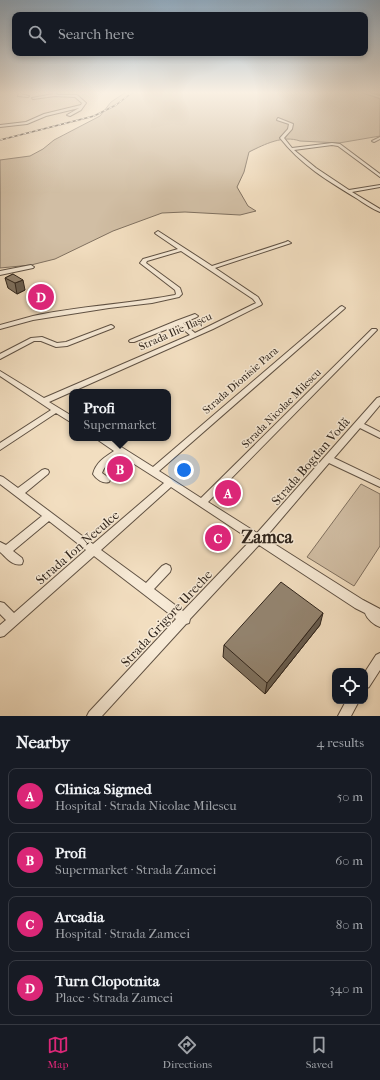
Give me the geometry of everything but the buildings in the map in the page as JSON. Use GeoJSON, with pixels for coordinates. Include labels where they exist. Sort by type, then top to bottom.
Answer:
{"type":"FeatureCollection","features":[{"type":"Feature","properties":{"kind":"street"},"geometry":{"type":"LineString","coordinates":[[291,125],[290,129],[282,138],[310,166],[380,211]]}},
{"type":"Feature","properties":{"kind":"street"},"geometry":{"type":"LineString","coordinates":[[374,141],[380,138]]}},
{"type":"Feature","properties":{"kind":"street"},"geometry":{"type":"LineString","coordinates":[[293,149],[337,145],[380,176]]}},
{"type":"Feature","properties":{"kind":"street"},"geometry":{"type":"LineString","coordinates":[[350,191],[380,186]]}},
{"type":"Feature","properties":{"kind":"street","name":"Strada Ilie Ilașcu"},"geometry":{"type":"LineString","coordinates":[[73,389],[259,304],[256,298],[158,233]]}},
{"type":"Feature","properties":{"kind":"street"},"geometry":{"type":"LineString","coordinates":[[210,268],[288,243]]}},
{"type":"Feature","properties":{"kind":"street"},"geometry":{"type":"LineString","coordinates":[[0,328],[33,318],[177,296],[179,294],[178,289],[143,263],[145,260],[182,249]]}},
{"type":"Feature","properties":{"kind":"street"},"geometry":{"type":"LineString","coordinates":[[0,273],[31,267]]}},
{"type":"Feature","properties":{"kind":"street","name":"Strada Dionisie Para"},"geometry":{"type":"LineString","coordinates":[[154,470],[342,308]]}},
{"type":"Feature","properties":{"kind":"street"},"geometry":{"type":"LineString","coordinates":[[132,341],[195,316]]}},
{"type":"Feature","properties":{"kind":"street"},"geometry":{"type":"LineString","coordinates":[[178,322],[194,335]]}},
{"type":"Feature","properties":{"kind":"street"},"geometry":{"type":"LineString","coordinates":[[0,357],[32,339],[42,339],[56,345],[67,344],[111,327]]}},
{"type":"Feature","properties":{"kind":"street","name":"Strada Nicolae Milescu"},"geometry":{"type":"LineString","coordinates":[[203,502],[374,330]]}},
{"type":"Feature","properties":{"kind":"street"},"geometry":{"type":"LineString","coordinates":[[0,373],[69,418]]}},
{"type":"Feature","properties":{"kind":"street","name":"Strada Ilie Ilașcu"},"geometry":{"type":"LineString","coordinates":[[44,402],[69,391]]}},
{"type":"Feature","properties":{"kind":"street","name":"Strada Bogdan Vodă"},"geometry":{"type":"LineString","coordinates":[[259,538],[380,400]]}},
{"type":"Feature","properties":{"kind":"street"},"geometry":{"type":"LineString","coordinates":[[0,448],[56,410]]}},
{"type":"Feature","properties":{"kind":"street"},"geometry":{"type":"LineString","coordinates":[[358,424],[380,435]]}},
{"type":"Feature","properties":{"kind":"street"},"geometry":{"type":"LineString","coordinates":[[107,441],[359,604],[380,615]]}},
{"type":"Feature","properties":{"kind":"street"},"geometry":{"type":"LineString","coordinates":[[106,480],[97,474],[98,469],[102,464],[122,450]]}},
{"type":"Feature","properties":{"kind":"street"},"geometry":{"type":"LineString","coordinates":[[328,459],[380,484]]}},
{"type":"Feature","properties":{"kind":"street"},"geometry":{"type":"LineString","coordinates":[[18,493],[45,472]]}},
{"type":"Feature","properties":{"kind":"street"},"geometry":{"type":"LineString","coordinates":[[0,479],[185,619]]}},
{"type":"Feature","properties":{"kind":"street","name":"Strada Ion Neculce"},"geometry":{"type":"LineString","coordinates":[[0,632],[171,482]]}},
{"type":"Feature","properties":{"kind":"street"},"geometry":{"type":"LineString","coordinates":[[18,561],[3,549],[48,516]]}},
{"type":"Feature","properties":{"kind":"street","name":"Strada Grigore Ureche"},"geometry":{"type":"LineString","coordinates":[[93,716],[259,538]]}},
{"type":"Feature","properties":{"kind":"street"},"geometry":{"type":"LineString","coordinates":[[146,590],[166,569]]}},
{"type":"Feature","properties":{"kind":"street"},"geometry":{"type":"LineString","coordinates":[[359,604],[380,622]]}},
{"type":"Feature","properties":{"kind":"street"},"geometry":{"type":"LineString","coordinates":[[0,607],[14,620]]}},
{"type":"Feature","properties":{"kind":"street"},"geometry":{"type":"LineString","coordinates":[[368,678],[380,660]]}},
{"type":"Feature","properties":{"kind":"street"},"geometry":{"type":"LineString","coordinates":[[344,716],[352,704]]}},
{"type":"Feature","properties":{"kind":"shaded area"},"geometry":{"type":"Polygon","coordinates":[[[82,125],[380,125],[380,136],[339,143],[287,139],[268,143],[249,152],[244,172],[237,187],[248,206],[256,211],[240,215],[185,212],[162,213],[113,231],[55,259],[31,265],[0,268],[0,160],[30,156],[43,149],[54,140],[82,125]]]}},
{"type":"Feature","properties":{"kind":"shaded area"},"geometry":{"type":"Polygon","coordinates":[[[361,484],[380,494],[380,546],[354,586],[307,557],[361,484]]]}},
{"type":"Feature","properties":{"kind":"railway"},"geometry":{"type":"LineString","coordinates":[[0,140],[57,125]]}},
{"type":"Feature","properties":{"kind":"place","name":"Turn Clopotnita"},"geometry":{"type":"Point","coordinates":[41,297]}},
{"type":"Feature","properties":{"kind":"place","name":"Profi"},"geometry":{"type":"Point","coordinates":[120,469]}},
{"type":"Feature","properties":{"kind":"place","name":"Clinica Sigmed"},"geometry":{"type":"Point","coordinates":[228,493]}},
{"type":"Feature","properties":{"kind":"place","name":"Arcadia"},"geometry":{"type":"Point","coordinates":[218,538]}},
{"type":"Feature","properties":{"kind":"district","name":"Zamca"},"geometry":{"type":"Point","coordinates":[267,537]}}]}
